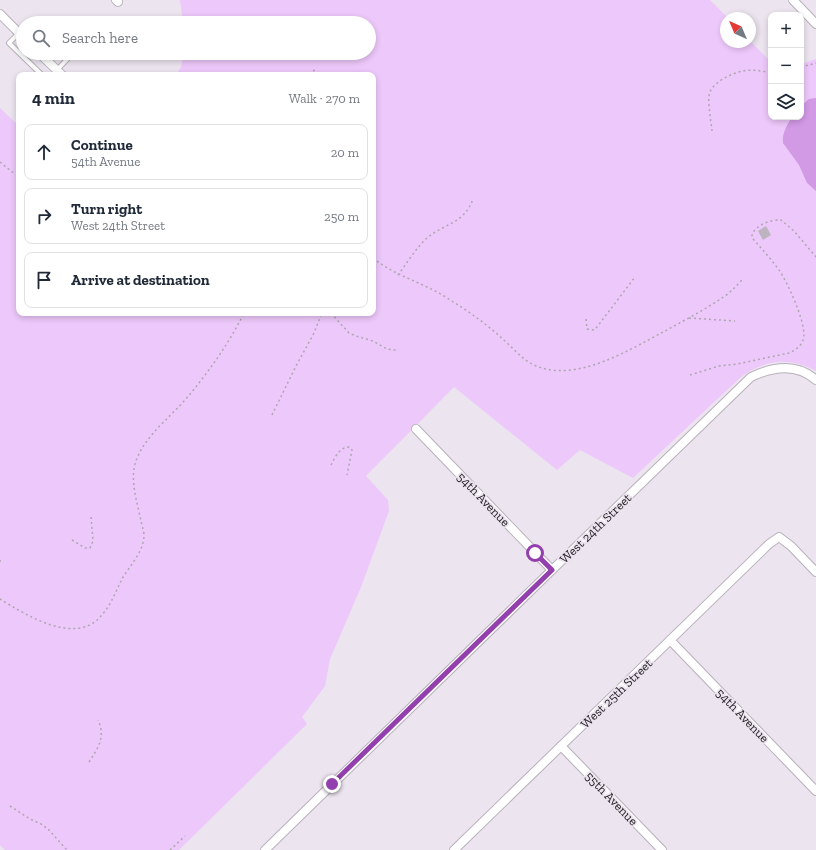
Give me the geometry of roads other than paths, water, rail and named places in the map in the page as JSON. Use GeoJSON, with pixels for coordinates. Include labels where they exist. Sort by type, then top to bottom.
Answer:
{"type":"FeatureCollection","features":[{"type":"Feature","properties":{"kind":"street"},"geometry":{"type":"LineString","coordinates":[[793,0],[816,24]]}},
{"type":"Feature","properties":{"kind":"street"},"geometry":{"type":"LineString","coordinates":[[0,14],[16,30]]}},
{"type":"Feature","properties":{"kind":"street"},"geometry":{"type":"LineString","coordinates":[[47,60],[59,72]]}},
{"type":"Feature","properties":{"kind":"street","name":"West 24th Street"},"geometry":{"type":"LineString","coordinates":[[264,850],[751,377],[778,367],[793,368],[804,372],[816,380]]}},
{"type":"Feature","properties":{"kind":"street","name":"54th Avenue"},"geometry":{"type":"LineString","coordinates":[[416,429],[552,570]]}},
{"type":"Feature","properties":{"kind":"street","name":"West 25th Street"},"geometry":{"type":"LineString","coordinates":[[454,850],[769,544],[779,537],[791,546],[816,572]]}},
{"type":"Feature","properties":{"kind":"street","name":"54th Avenue"},"geometry":{"type":"LineString","coordinates":[[670,640],[816,791]]}},
{"type":"Feature","properties":{"kind":"street","name":"55th Avenue"},"geometry":{"type":"LineString","coordinates":[[561,746],[662,850]]}},
{"type":"Feature","properties":{"kind":"lane"},"geometry":{"type":"LineString","coordinates":[[16,38],[9,43],[16,50]]}},
{"type":"Feature","properties":{"kind":"lane"},"geometry":{"type":"LineString","coordinates":[[27,60],[39,72]]}},
{"type":"Feature","properties":{"kind":"lane"},"geometry":{"type":"LineString","coordinates":[[59,72],[68,60]]}}]}
